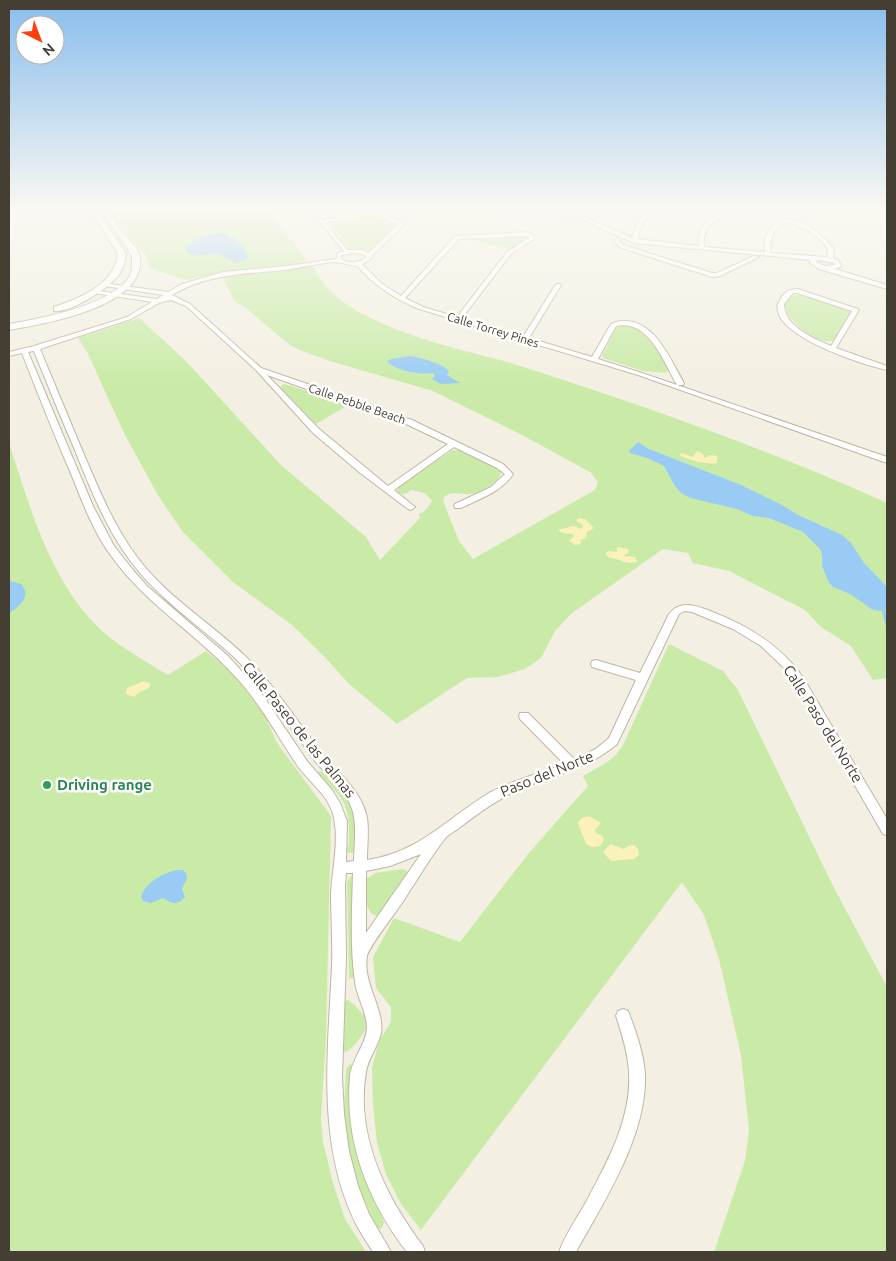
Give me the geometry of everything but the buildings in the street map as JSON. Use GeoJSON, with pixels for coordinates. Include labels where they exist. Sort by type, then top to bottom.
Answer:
{"type":"FeatureCollection","features":[{"type":"Feature","properties":{"kind":"street"},"geometry":{"type":"LineString","coordinates":[[9,322],[61,308],[105,284],[119,268]]}},
{"type":"Feature","properties":{"kind":"street"},"geometry":{"type":"LineString","coordinates":[[9,327],[74,313],[114,294],[125,286],[134,273],[135,268]]}},
{"type":"Feature","properties":{"kind":"street"},"geometry":{"type":"LineString","coordinates":[[9,354],[36,348],[129,318],[170,296],[189,283],[212,276],[276,268]]}},
{"type":"Feature","properties":{"kind":"street","name":"Calle Torrey Pines"},"geometry":{"type":"LineString","coordinates":[[362,268],[375,282],[401,299],[458,320],[640,374],[887,460]]}},
{"type":"Feature","properties":{"kind":"street"},"geometry":{"type":"LineString","coordinates":[[401,299],[430,268]]}},
{"type":"Feature","properties":{"kind":"street"},"geometry":{"type":"LineString","coordinates":[[458,320],[498,268]]}},
{"type":"Feature","properties":{"kind":"street"},"geometry":{"type":"LineString","coordinates":[[689,268],[712,275],[718,275],[733,268]]}},
{"type":"Feature","properties":{"kind":"street"},"geometry":{"type":"LineString","coordinates":[[825,268],[887,287]]}},
{"type":"Feature","properties":{"kind":"street"},"geometry":{"type":"LineString","coordinates":[[840,268],[887,283]]}},
{"type":"Feature","properties":{"kind":"street","name":"Calle Pebble Beach"},"geometry":{"type":"LineString","coordinates":[[105,284],[125,286],[170,296],[188,305],[258,370],[312,427],[411,507]]}},
{"type":"Feature","properties":{"kind":"street"},"geometry":{"type":"LineString","coordinates":[[525,339],[558,286]]}},
{"type":"Feature","properties":{"kind":"street"},"geometry":{"type":"LineString","coordinates":[[94,291],[159,301]]}},
{"type":"Feature","properties":{"kind":"street"},"geometry":{"type":"LineString","coordinates":[[832,350],[856,310],[798,291],[790,292],[780,304],[782,316],[800,332],[832,350],[887,368]]}},
{"type":"Feature","properties":{"kind":"street"},"geometry":{"type":"LineString","coordinates":[[594,360],[613,325],[621,323],[632,324],[643,328],[651,335],[680,383]]}},
{"type":"Feature","properties":{"kind":"street","name":"Calle Paseo de las Palmas"},"geometry":{"type":"LineString","coordinates":[[36,348],[63,417],[114,532],[158,587],[176,604],[210,630],[253,670],[278,699],[325,765],[356,800],[361,821],[360,954],[362,984],[374,1026],[373,1034],[362,1060],[358,1081],[358,1110],[362,1141],[376,1188],[399,1228],[417,1252]]}},
{"type":"Feature","properties":{"kind":"street","name":"Calle Paseo de las Palmas"},"geometry":{"type":"LineString","coordinates":[[24,351],[90,508],[103,536],[116,556],[154,598],[217,651],[240,674],[268,711],[307,770],[333,800],[338,809],[341,826],[339,961],[334,1095],[336,1121],[340,1150],[361,1218],[383,1252]]}},
{"type":"Feature","properties":{"kind":"street","name":"Calle Pebble Beach"},"geometry":{"type":"LineString","coordinates":[[258,370],[392,415],[500,466],[509,474],[497,487],[458,506]]}},
{"type":"Feature","properties":{"kind":"street","name":"Calle Torrey Pines"},"geometry":{"type":"LineString","coordinates":[[640,374],[680,383],[887,454]]}},
{"type":"Feature","properties":{"kind":"street"},"geometry":{"type":"LineString","coordinates":[[388,490],[454,443]]}},
{"type":"Feature","properties":{"kind":"street","name":"Paso del Norte"},"geometry":{"type":"LineString","coordinates":[[339,868],[360,867],[389,861],[406,855],[506,790],[572,766],[596,755],[613,741],[672,616],[678,609],[688,607]]}},
{"type":"Feature","properties":{"kind":"street","name":"Calle Paso del Norte"},"geometry":{"type":"LineString","coordinates":[[688,607],[752,635],[787,664],[887,830]]}},
{"type":"Feature","properties":{"kind":"street"},"geometry":{"type":"LineString","coordinates":[[596,664],[642,678]]}},
{"type":"Feature","properties":{"kind":"street"},"geometry":{"type":"LineString","coordinates":[[524,716],[572,766]]}},
{"type":"Feature","properties":{"kind":"street"},"geometry":{"type":"LineString","coordinates":[[360,954],[441,834]]}},
{"type":"Feature","properties":{"kind":"street"},"geometry":{"type":"LineString","coordinates":[[567,1252],[623,1143],[633,1113],[637,1082],[635,1059],[622,1016]]}},
{"type":"Feature","properties":{"kind":"green space"},"geometry":{"type":"Polygon","coordinates":[[[150,268],[260,268],[228,271],[186,280],[150,268]]]}},
{"type":"Feature","properties":{"kind":"green space"},"geometry":{"type":"Polygon","coordinates":[[[299,268],[314,268],[323,282],[336,296],[358,311],[387,326],[429,341],[515,364],[669,416],[801,466],[887,503],[887,678],[873,680],[851,646],[821,627],[805,610],[729,571],[693,563],[688,553],[663,549],[572,613],[555,631],[541,658],[525,669],[498,677],[467,678],[397,724],[348,683],[292,625],[233,582],[183,532],[159,497],[125,435],[87,352],[78,338],[139,318],[185,360],[281,465],[366,537],[380,560],[420,518],[419,514],[425,511],[432,501],[425,493],[411,490],[403,494],[399,493],[397,492],[399,486],[453,450],[466,451],[501,471],[494,483],[480,491],[471,494],[450,494],[444,497],[443,501],[459,541],[473,559],[595,490],[598,482],[590,472],[522,435],[433,391],[330,361],[290,345],[246,308],[235,302],[223,278],[299,268]]]}},
{"type":"Feature","properties":{"kind":"green space"},"geometry":{"type":"Polygon","coordinates":[[[801,295],[851,310],[852,313],[834,340],[825,341],[814,337],[793,321],[786,311],[784,303],[789,297],[801,295]]]}},
{"type":"Feature","properties":{"kind":"green space"},"geometry":{"type":"Polygon","coordinates":[[[622,325],[631,327],[645,335],[669,369],[667,373],[643,371],[603,358],[602,356],[615,330],[622,325]]]}},
{"type":"Feature","properties":{"kind":"green space"},"geometry":{"type":"Polygon","coordinates":[[[284,384],[350,404],[316,424],[280,387],[284,384]]]}},
{"type":"Feature","properties":{"kind":"green space"},"geometry":{"type":"Polygon","coordinates":[[[9,443],[44,543],[68,590],[83,611],[117,643],[168,675],[206,651],[231,672],[247,692],[265,716],[277,743],[331,816],[326,1038],[321,1118],[323,1142],[333,1183],[345,1219],[366,1252],[9,1252],[9,443]]]}},
{"type":"Feature","properties":{"kind":"green space"},"geometry":{"type":"Polygon","coordinates":[[[669,644],[723,671],[738,690],[833,886],[887,987],[887,1252],[714,1252],[745,1161],[749,1130],[741,1055],[719,959],[704,915],[682,882],[421,1230],[401,1204],[386,1174],[377,1143],[372,1068],[379,1041],[391,1022],[391,1007],[376,988],[373,957],[394,918],[460,942],[528,854],[588,786],[583,776],[616,755],[623,745],[669,644]]]}},
{"type":"Feature","properties":{"kind":"green space"},"geometry":{"type":"Polygon","coordinates":[[[319,771],[338,784],[353,803],[356,821],[356,843],[352,853],[347,852],[349,822],[345,805],[337,793],[318,773],[319,771]]]}},
{"type":"Feature","properties":{"kind":"green space"},"geometry":{"type":"Polygon","coordinates":[[[403,869],[409,872],[378,916],[373,915],[367,902],[366,879],[375,873],[403,869]]]}},
{"type":"Feature","properties":{"kind":"green space"},"geometry":{"type":"Polygon","coordinates":[[[351,876],[353,877],[356,977],[349,979],[347,882],[351,876]]]}},
{"type":"Feature","properties":{"kind":"green space"},"geometry":{"type":"Polygon","coordinates":[[[348,1000],[363,1015],[367,1025],[353,1047],[340,1053],[344,1001],[348,1000]]]}},
{"type":"Feature","properties":{"kind":"green space"},"geometry":{"type":"Polygon","coordinates":[[[350,1064],[353,1065],[367,1180],[384,1222],[382,1228],[378,1229],[358,1187],[346,1142],[344,1100],[346,1069],[350,1064]]]}},
{"type":"Feature","properties":{"kind":"sand"},"geometry":{"type":"Polygon","coordinates":[[[697,451],[702,453],[705,458],[709,455],[717,456],[717,463],[698,462],[679,455],[682,453],[693,457],[697,451]]]}},
{"type":"Feature","properties":{"kind":"sand"},"geometry":{"type":"Polygon","coordinates":[[[579,518],[585,519],[594,528],[587,532],[586,538],[580,540],[581,544],[575,545],[569,541],[574,536],[573,534],[562,533],[558,530],[573,526],[582,529],[583,525],[576,521],[579,518]]]}},
{"type":"Feature","properties":{"kind":"sand"},"geometry":{"type":"Polygon","coordinates":[[[617,547],[628,549],[629,552],[624,556],[635,557],[637,562],[625,562],[610,558],[605,554],[608,551],[617,552],[617,547]]]}},
{"type":"Feature","properties":{"kind":"sand"},"geometry":{"type":"Polygon","coordinates":[[[144,681],[151,684],[149,688],[134,697],[126,694],[127,688],[144,681]]]}},
{"type":"Feature","properties":{"kind":"sand"},"geometry":{"type":"Polygon","coordinates":[[[589,816],[601,823],[595,830],[597,834],[602,835],[604,840],[600,846],[592,847],[586,844],[579,828],[578,822],[582,818],[589,816]]]}},
{"type":"Feature","properties":{"kind":"sand"},"geometry":{"type":"Polygon","coordinates":[[[610,844],[624,849],[634,845],[638,849],[639,855],[634,859],[611,861],[603,852],[610,844]]]}},
{"type":"Feature","properties":{"kind":"water"},"geometry":{"type":"Polygon","coordinates":[[[410,356],[437,363],[449,371],[447,375],[460,383],[441,384],[432,379],[435,376],[433,373],[408,372],[387,361],[410,356]]]}},
{"type":"Feature","properties":{"kind":"water"},"geometry":{"type":"Polygon","coordinates":[[[638,442],[649,449],[741,485],[798,515],[842,535],[851,543],[864,563],[887,587],[887,609],[880,611],[871,609],[852,595],[833,587],[829,583],[822,566],[820,549],[803,532],[769,518],[753,516],[737,509],[690,498],[681,493],[664,466],[630,453],[629,451],[638,442]]]}},
{"type":"Feature","properties":{"kind":"water"},"geometry":{"type":"Polygon","coordinates":[[[9,581],[21,584],[24,588],[25,597],[21,604],[9,613],[9,581]]]}},
{"type":"Feature","properties":{"kind":"water"},"geometry":{"type":"Polygon","coordinates":[[[183,870],[187,878],[182,889],[185,897],[182,900],[176,903],[163,898],[151,903],[143,901],[141,897],[143,892],[151,883],[166,873],[183,870]]]}},
{"type":"Feature","properties":{"kind":"waterway"},"geometry":{"type":"LineString","coordinates":[[883,608],[887,625]]}},
{"type":"Feature","properties":{"kind":"place","name":"Driving range"},"geometry":{"type":"Point","coordinates":[47,785]}}]}
